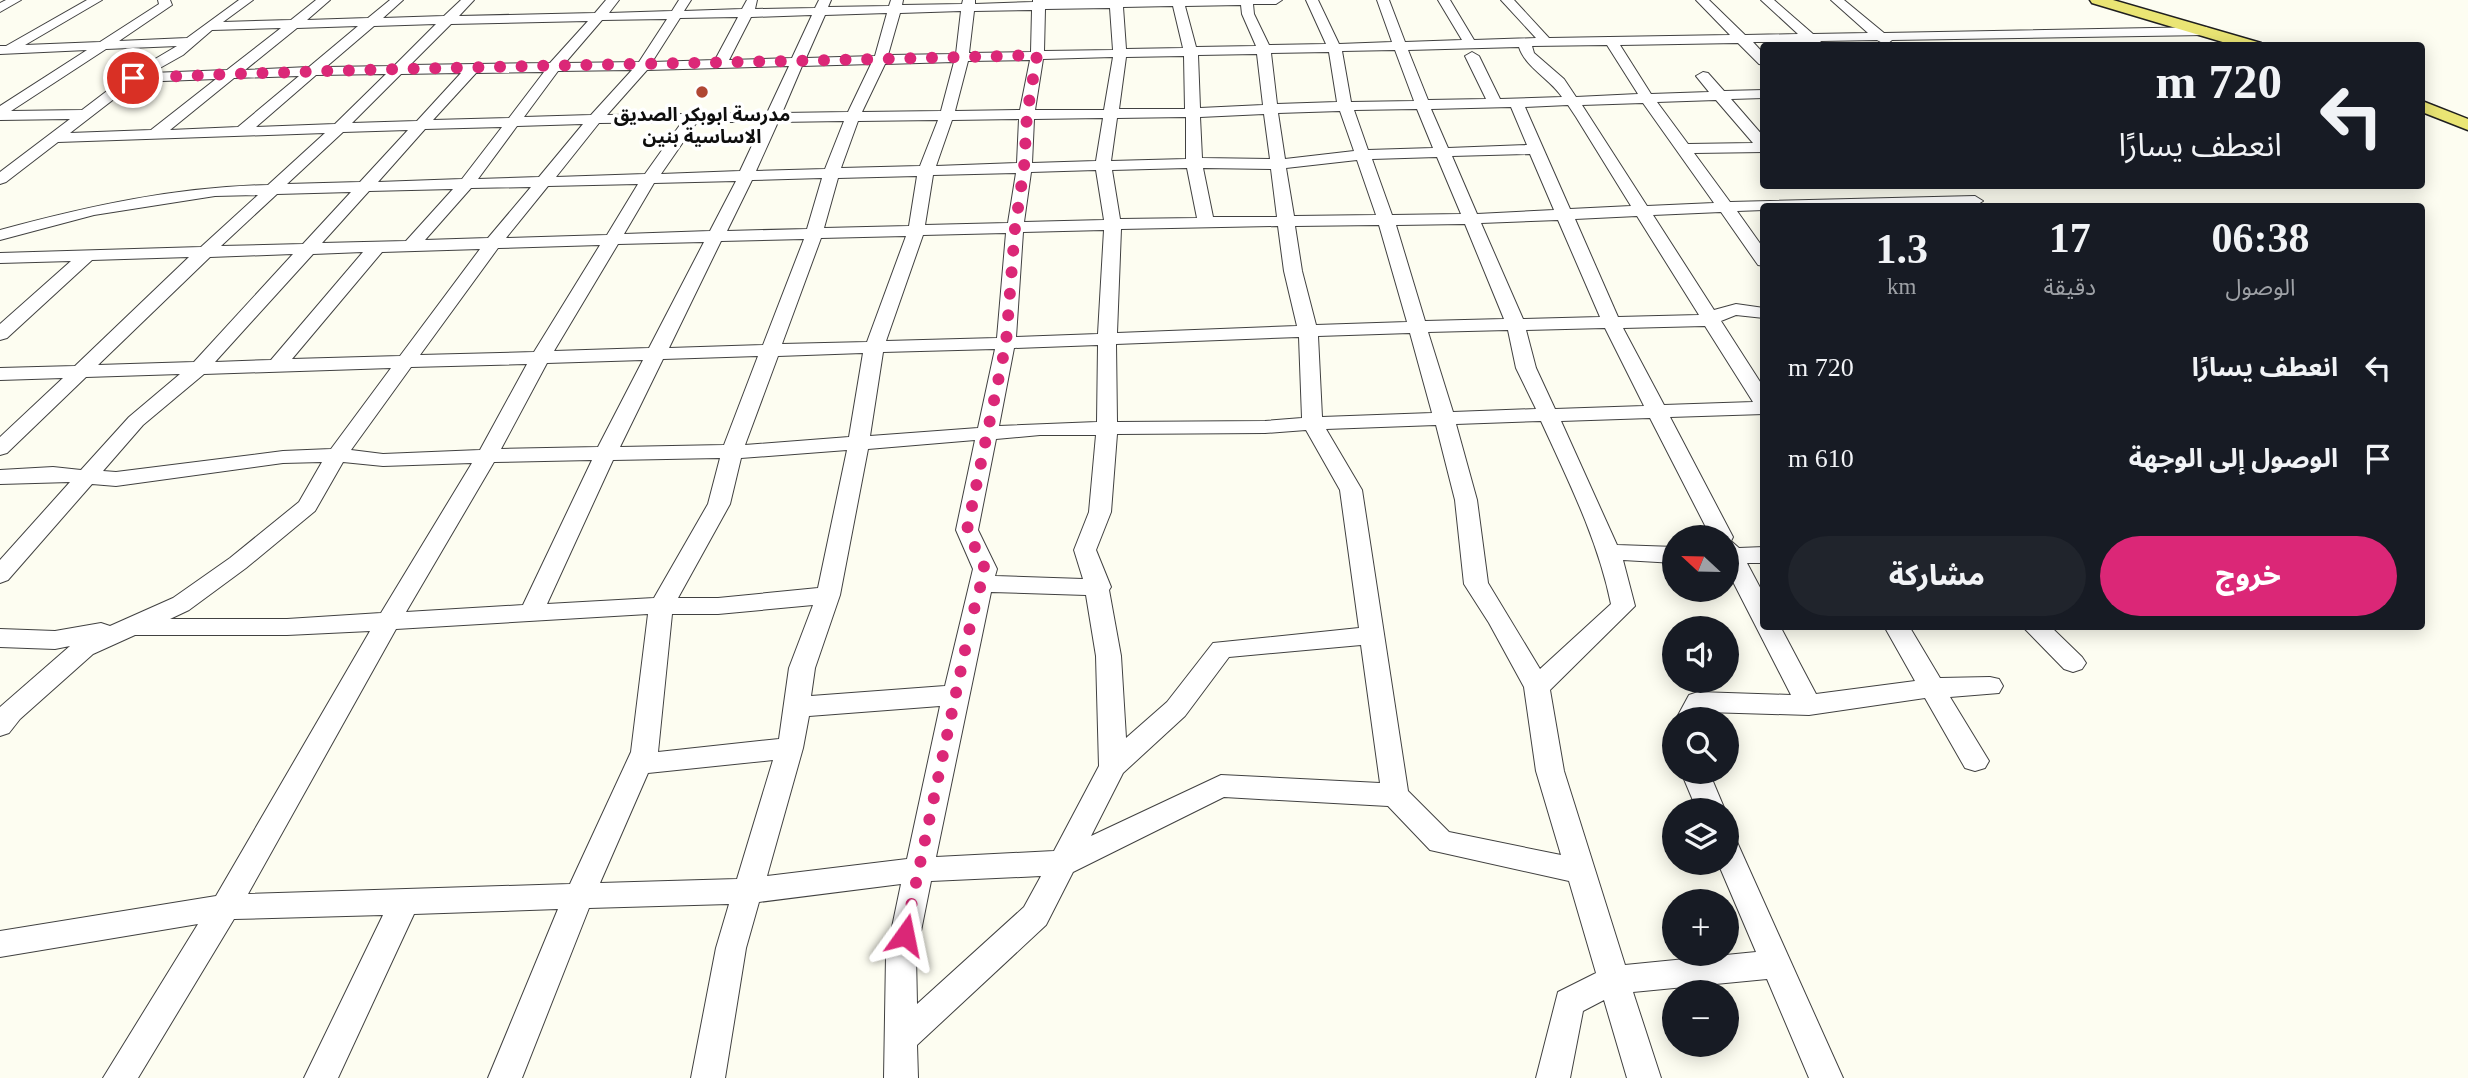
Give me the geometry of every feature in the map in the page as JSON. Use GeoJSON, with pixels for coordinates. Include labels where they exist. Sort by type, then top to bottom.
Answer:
{"type":"FeatureCollection","features":[{"type":"Feature","properties":{"kind":"main road"},"geometry":{"type":"LineString","coordinates":[[2097,0],[2242,42]]}},
{"type":"Feature","properties":{"kind":"main road"},"geometry":{"type":"LineString","coordinates":[[2425,107],[2468,125]]}},
{"type":"Feature","properties":{"kind":"street"},"geometry":{"type":"LineString","coordinates":[[0,8],[15,0]]}},
{"type":"Feature","properties":{"kind":"street"},"geometry":{"type":"LineString","coordinates":[[2,51],[96,0]]}},
{"type":"Feature","properties":{"kind":"street"},"geometry":{"type":"LineString","coordinates":[[0,114],[166,5],[164,0]]}},
{"type":"Feature","properties":{"kind":"street"},"geometry":{"type":"LineString","coordinates":[[0,179],[133,78],[190,42],[247,0]]}},
{"type":"Feature","properties":{"kind":"street"},"geometry":{"type":"LineString","coordinates":[[155,134],[324,0]]}},
{"type":"Feature","properties":{"kind":"street"},"geometry":{"type":"LineString","coordinates":[[243,131],[397,0]]}},
{"type":"Feature","properties":{"kind":"street"},"geometry":{"type":"LineString","coordinates":[[0,449],[339,128],[468,0]]}},
{"type":"Feature","properties":{"kind":"street"},"geometry":{"type":"LineString","coordinates":[[528,18],[544,0]]}},
{"type":"Feature","properties":{"kind":"street"},"geometry":{"type":"LineString","coordinates":[[410,247],[467,183],[555,66],[613,0]]}},
{"type":"Feature","properties":{"kind":"street"},"geometry":{"type":"LineString","coordinates":[[0,726],[11,712],[84,648],[180,604],[238,563],[307,506],[337,455],[492,244],[595,119],[643,66],[685,0]]}},
{"type":"Feature","properties":{"kind":"street"},"geometry":{"type":"LineString","coordinates":[[1246,0],[1248,14],[1265,50],[1263,57],[1285,221],[1293,271],[1308,331],[1312,423],[1351,490],[1395,795],[1440,842],[1581,871]]}},
{"type":"Feature","properties":{"kind":"street"},"geometry":{"type":"LineString","coordinates":[[209,26],[675,15],[750,6],[1276,0]]}},
{"type":"Feature","properties":{"kind":"street"},"geometry":{"type":"LineString","coordinates":[[1312,0],[1335,49],[1345,106],[1386,220],[1444,418],[1466,500],[1476,584],[1500,620],[1537,687],[1549,771],[1644,1078]]}},
{"type":"Feature","properties":{"kind":"street"},"geometry":{"type":"LineString","coordinates":[[1383,0],[1422,104],[1516,325],[1526,369],[1579,480],[1608,552],[1623,606],[1537,687]]}},
{"type":"Feature","properties":{"kind":"street"},"geometry":{"type":"LineString","coordinates":[[1444,0],[1495,103]]}},
{"type":"Feature","properties":{"kind":"street"},"geometry":{"type":"LineString","coordinates":[[1507,0],[1546,42]]}},
{"type":"Feature","properties":{"kind":"street"},"geometry":{"type":"LineString","coordinates":[[1702,0],[1760,57]]}},
{"type":"Feature","properties":{"kind":"street"},"geometry":{"type":"LineString","coordinates":[[1767,0],[1815,42]]}},
{"type":"Feature","properties":{"kind":"street"},"geometry":{"type":"LineString","coordinates":[[1837,0],[1887,42]]}},
{"type":"Feature","properties":{"kind":"street"},"geometry":{"type":"LineString","coordinates":[[1177,1],[1191,52],[1194,163],[1206,223]]}},
{"type":"Feature","properties":{"kind":"street"},"geometry":{"type":"LineString","coordinates":[[1113,766],[1113,690],[1099,587],[1085,550],[1100,512],[1107,429],[1107,339],[1113,225],[1103,165],[1120,53],[1116,2]]}},
{"type":"Feature","properties":{"kind":"street"},"geometry":{"type":"LineString","coordinates":[[708,1078],[731,948],[790,748],[802,668],[828,595],[859,443],[874,347],[916,231],[926,171],[947,115],[962,57],[968,3]]}},
{"type":"Feature","properties":{"kind":"street"},"geometry":{"type":"LineString","coordinates":[[901,1078],[901,956],[985,569],[967,530],[1006,343],[1027,114],[1037,55],[1038,3]]}},
{"type":"Feature","properties":{"kind":"street"},"geometry":{"type":"LineString","coordinates":[[505,1078],[553,955],[644,752],[661,606],[719,504],[732,452],[814,234],[831,174],[853,116],[880,60],[896,4]]}},
{"type":"Feature","properties":{"kind":"street"},"geometry":{"type":"LineString","coordinates":[[530,613],[606,453],[746,176],[771,117],[799,62],[822,5]]}},
{"type":"Feature","properties":{"kind":"street"},"geometry":{"type":"LineString","coordinates":[[720,64],[750,6]]}},
{"type":"Feature","properties":{"kind":"street"},"geometry":{"type":"LineString","coordinates":[[133,78],[315,71],[643,66],[1402,47],[1471,51],[1546,42],[1887,42],[1952,36],[2206,31]]}},
{"type":"Feature","properties":{"kind":"street"},"geometry":{"type":"LineString","coordinates":[[1952,36],[1963,42]]}},
{"type":"Feature","properties":{"kind":"street"},"geometry":{"type":"LineString","coordinates":[[2,51],[190,42]]}},
{"type":"Feature","properties":{"kind":"street"},"geometry":{"type":"LineString","coordinates":[[1524,43],[1528,55],[1559,82],[1572,101],[1760,400]]}},
{"type":"Feature","properties":{"kind":"street"},"geometry":{"type":"LineString","coordinates":[[1612,43],[1647,98],[1760,256]]}},
{"type":"Feature","properties":{"kind":"street"},"geometry":{"type":"LineString","coordinates":[[0,575],[136,421],[199,368],[473,68]]}},
{"type":"Feature","properties":{"kind":"street"},"geometry":{"type":"LineString","coordinates":[[1703,76],[1760,141]]}},
{"type":"Feature","properties":{"kind":"street"},"geometry":{"type":"LineString","coordinates":[[55,138],[595,119],[1192,113],[1760,94]]}},
{"type":"Feature","properties":{"kind":"street"},"geometry":{"type":"LineString","coordinates":[[1516,103],[1611,323],[1715,525]]}},
{"type":"Feature","properties":{"kind":"street"},"geometry":{"type":"LineString","coordinates":[[0,114],[87,114]]}},
{"type":"Feature","properties":{"kind":"street"},"geometry":{"type":"LineString","coordinates":[[120,1078],[225,907],[388,621],[487,456],[540,358],[649,179],[693,118]]}},
{"type":"Feature","properties":{"kind":"street"},"geometry":{"type":"LineString","coordinates":[[1683,149],[1760,146]]}},
{"type":"Feature","properties":{"kind":"street"},"geometry":{"type":"LineString","coordinates":[[0,235],[93,210],[215,191],[1103,165],[1278,164],[1363,155],[1536,149]]}},
{"type":"Feature","properties":{"kind":"street"},"geometry":{"type":"LineString","coordinates":[[1801,189],[1813,203]]}},
{"type":"Feature","properties":{"kind":"street"},"geometry":{"type":"LineString","coordinates":[[1881,189],[1894,203]]}},
{"type":"Feature","properties":{"kind":"street"},"geometry":{"type":"LineString","coordinates":[[1965,189],[1976,203]]}},
{"type":"Feature","properties":{"kind":"street"},"geometry":{"type":"LineString","coordinates":[[0,258],[1113,225],[1471,219],[1760,207]]}},
{"type":"Feature","properties":{"kind":"street"},"geometry":{"type":"LineString","coordinates":[[275,366],[377,247]]}},
{"type":"Feature","properties":{"kind":"street"},"geometry":{"type":"LineString","coordinates":[[0,334],[88,255]]}},
{"type":"Feature","properties":{"kind":"street"},"geometry":{"type":"LineString","coordinates":[[0,374],[770,351],[1416,327],[1710,320],[1721,312],[1741,308],[1760,312]]}},
{"type":"Feature","properties":{"kind":"street"},"geometry":{"type":"LineString","coordinates":[[0,477],[53,474],[116,479],[283,457],[337,455],[383,460],[732,452],[989,433],[1265,428],[1312,423],[1760,406]]}},
{"type":"Feature","properties":{"kind":"street"},"geometry":{"type":"LineString","coordinates":[[1740,551],[1760,554]]}},
{"type":"Feature","properties":{"kind":"street"},"geometry":{"type":"LineString","coordinates":[[1608,552],[1662,554]]}},
{"type":"Feature","properties":{"kind":"street"},"geometry":{"type":"LineString","coordinates":[[1740,573],[1760,611]]}},
{"type":"Feature","properties":{"kind":"street"},"geometry":{"type":"LineString","coordinates":[[981,584],[1099,587]]}},
{"type":"Feature","properties":{"kind":"street"},"geometry":{"type":"LineString","coordinates":[[0,638],[55,640],[130,627],[287,627],[661,606],[718,606],[828,595]]}},
{"type":"Feature","properties":{"kind":"street"},"geometry":{"type":"LineString","coordinates":[[1770,630],[1808,705]]}},
{"type":"Feature","properties":{"kind":"street"},"geometry":{"type":"LineString","coordinates":[[1898,630],[1975,761]]}},
{"type":"Feature","properties":{"kind":"street"},"geometry":{"type":"LineString","coordinates":[[2038,630],[2073,663]]}},
{"type":"Feature","properties":{"kind":"street"},"geometry":{"type":"LineString","coordinates":[[901,1039],[1035,916],[1113,766],[1176,709],[1222,649],[1372,635]]}},
{"type":"Feature","properties":{"kind":"street"},"geometry":{"type":"LineString","coordinates":[[1695,707],[1698,702],[1808,705],[1932,688],[1990,686]]}},
{"type":"Feature","properties":{"kind":"street"},"geometry":{"type":"LineString","coordinates":[[797,707],[956,695]]}},
{"type":"Feature","properties":{"kind":"street"},"geometry":{"type":"LineString","coordinates":[[639,764],[790,748]]}},
{"type":"Feature","properties":{"kind":"street"},"geometry":{"type":"LineString","coordinates":[[0,944],[225,907],[748,891],[919,870],[1063,863],[1221,786],[1395,795]]}},
{"type":"Feature","properties":{"kind":"street"},"geometry":{"type":"LineString","coordinates":[[1738,875],[1826,1078]]}},
{"type":"Feature","properties":{"kind":"street"},"geometry":{"type":"LineString","coordinates":[[321,1078],[405,901]]}},
{"type":"Feature","properties":{"kind":"street"},"geometry":{"type":"LineString","coordinates":[[1553,1078],[1569,1002],[1614,980],[1777,964]]}},
{"type":"Feature","properties":{"kind":"place","name":"مدرسة ابوبكر الصديق الاساسية بنين"},"geometry":{"type":"Point","coordinates":[702,92]}},
{"type":"Feature","properties":{"kind":"route"},"geometry":{"type":"LineString","coordinates":[[133,78],[315,71],[1037,55],[1027,114],[1006,343],[967,530],[985,569],[972,617],[905,935]]}}]}
